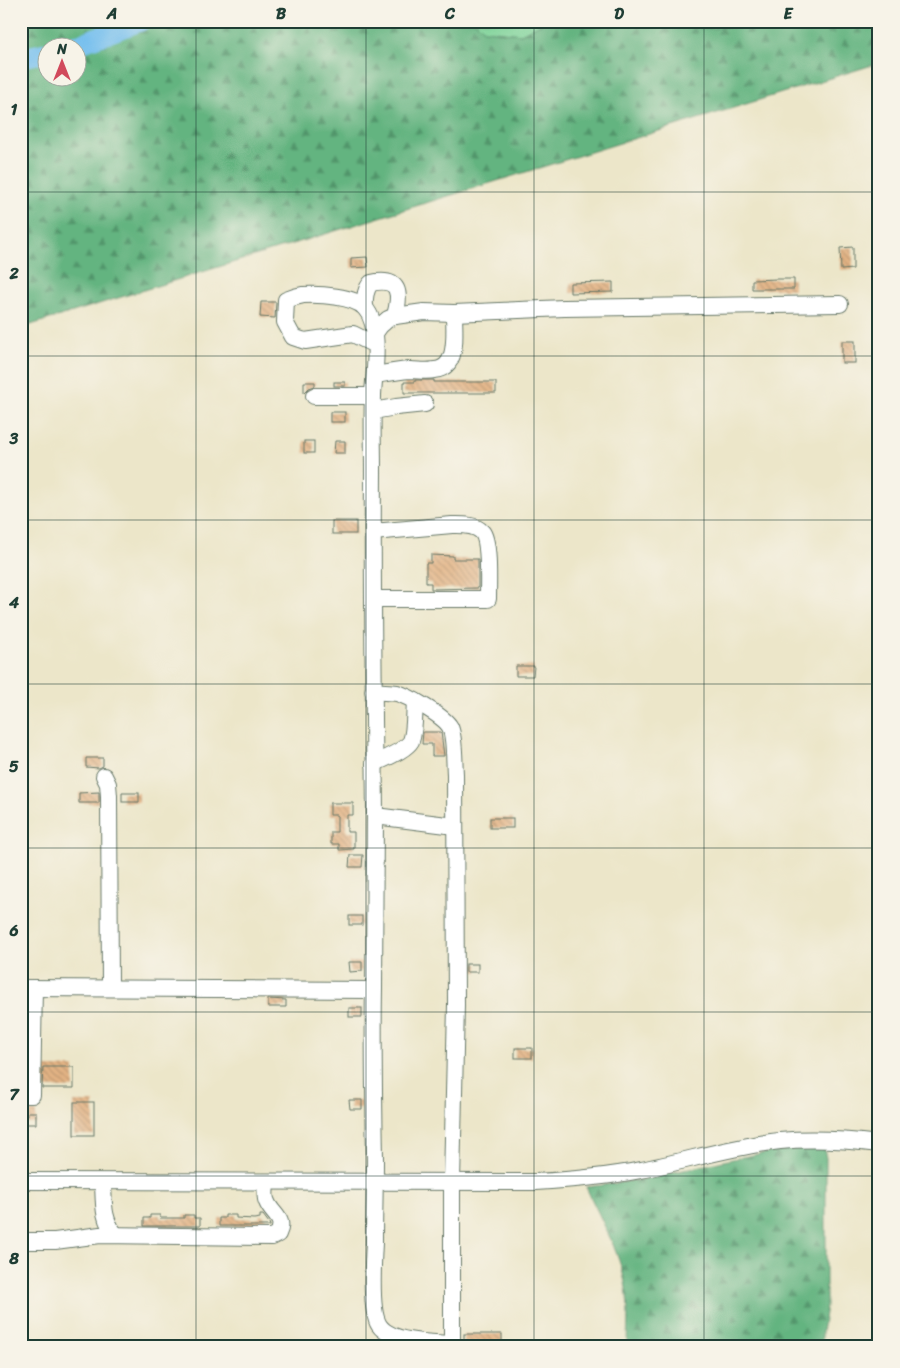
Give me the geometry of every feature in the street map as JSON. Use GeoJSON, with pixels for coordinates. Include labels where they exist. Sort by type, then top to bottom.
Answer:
{"type":"FeatureCollection","features":[{"type":"Feature","properties":{"kind":"street"},"geometry":{"type":"LineString","coordinates":[[373,691],[396,693],[410,698],[444,720],[450,727],[452,737],[455,774],[456,1005],[452,1182],[452,1346],[398,1338],[380,1326],[374,1306],[375,816],[373,691],[373,403],[375,339],[372,321],[365,308],[364,298],[368,286],[372,282],[385,281],[396,288],[399,302],[395,316]]}},
{"type":"Feature","properties":{"kind":"street"},"geometry":{"type":"LineString","coordinates":[[365,308],[346,298],[302,295],[286,300],[285,322],[292,337],[305,341],[353,334],[375,339]]}},
{"type":"Feature","properties":{"kind":"street"},"geometry":{"type":"LineString","coordinates":[[375,339],[380,326],[388,319],[395,316],[424,312],[454,313],[564,308],[840,304]]}},
{"type":"Feature","properties":{"kind":"street"},"geometry":{"type":"LineString","coordinates":[[375,375],[410,370],[434,370],[447,364],[453,349],[454,313]]}},
{"type":"Feature","properties":{"kind":"street"},"geometry":{"type":"LineString","coordinates":[[314,396],[396,407],[425,404]]}},
{"type":"Feature","properties":{"kind":"street"},"geometry":{"type":"LineString","coordinates":[[373,532],[452,525],[476,528],[482,532],[485,540],[488,598],[373,598]]}},
{"type":"Feature","properties":{"kind":"street"},"geometry":{"type":"LineString","coordinates":[[374,764],[404,748],[410,742],[414,726],[415,701]]}},
{"type":"Feature","properties":{"kind":"street"},"geometry":{"type":"LineString","coordinates":[[104,776],[108,784],[109,796],[110,988]]}},
{"type":"Feature","properties":{"kind":"street"},"geometry":{"type":"LineString","coordinates":[[375,816],[455,826]]}},
{"type":"Feature","properties":{"kind":"street"},"geometry":{"type":"LineString","coordinates":[[21,1096],[32,1096],[28,988],[374,990]]}},
{"type":"Feature","properties":{"kind":"street"},"geometry":{"type":"LineString","coordinates":[[21,1182],[535,1182],[614,1175],[777,1141],[822,1139],[879,1144]]}},
{"type":"Feature","properties":{"kind":"street"},"geometry":{"type":"LineString","coordinates":[[102,1182],[106,1221],[116,1235]]}},
{"type":"Feature","properties":{"kind":"street"},"geometry":{"type":"LineString","coordinates":[[21,1241],[55,1241],[89,1236],[116,1235],[272,1237],[278,1234],[281,1225],[277,1214],[267,1203],[266,1182]]}},
{"type":"Feature","properties":{"kind":"green space"},"geometry":{"type":"Polygon","coordinates":[[[21,21],[475,21],[484,30],[521,34],[546,21],[680,21],[705,29],[722,28],[747,21],[879,21],[879,63],[21,328],[21,21]]]}},
{"type":"Feature","properties":{"kind":"green space"},"geometry":{"type":"Polygon","coordinates":[[[475,21],[546,21],[521,34],[484,30],[475,21]]]}},
{"type":"Feature","properties":{"kind":"green space"},"geometry":{"type":"Polygon","coordinates":[[[680,21],[747,21],[722,28],[705,29],[680,21]]]}},
{"type":"Feature","properties":{"kind":"green space"},"geometry":{"type":"Polygon","coordinates":[[[802,1148],[824,1148],[826,1158],[826,1306],[822,1347],[627,1347],[628,1302],[625,1281],[611,1240],[586,1187],[643,1179],[742,1157],[802,1148]]]}},
{"type":"Feature","properties":{"kind":"building"},"geometry":{"type":"Polygon","coordinates":[[[853,247],[853,269],[841,270],[840,248],[853,247]]]}},
{"type":"Feature","properties":{"kind":"building"},"geometry":{"type":"Polygon","coordinates":[[[367,257],[368,267],[351,268],[351,258],[367,257]]]}},
{"type":"Feature","properties":{"kind":"building"},"geometry":{"type":"Polygon","coordinates":[[[794,279],[794,289],[752,289],[752,280],[794,279]]]}},
{"type":"Feature","properties":{"kind":"building"},"geometry":{"type":"Polygon","coordinates":[[[613,282],[613,292],[570,293],[570,283],[613,282]]]}},
{"type":"Feature","properties":{"kind":"building"},"geometry":{"type":"Polygon","coordinates":[[[261,302],[276,302],[275,318],[260,317],[261,302]]]}},
{"type":"Feature","properties":{"kind":"building"},"geometry":{"type":"Polygon","coordinates":[[[842,341],[855,341],[855,363],[842,363],[842,341]]]}},
{"type":"Feature","properties":{"kind":"building"},"geometry":{"type":"Polygon","coordinates":[[[415,380],[434,380],[434,382],[496,382],[496,393],[404,393],[404,382],[415,382],[415,380]]]}},
{"type":"Feature","properties":{"kind":"building"},"geometry":{"type":"Polygon","coordinates":[[[304,382],[315,382],[315,386],[309,388],[304,393],[304,382]]]}},
{"type":"Feature","properties":{"kind":"building"},"geometry":{"type":"Polygon","coordinates":[[[334,382],[345,382],[345,386],[334,386],[334,382]]]}},
{"type":"Feature","properties":{"kind":"building"},"geometry":{"type":"Polygon","coordinates":[[[330,412],[345,412],[345,422],[330,422],[330,412]]]}},
{"type":"Feature","properties":{"kind":"building"},"geometry":{"type":"Polygon","coordinates":[[[304,441],[314,441],[314,453],[304,453],[304,441]]]}},
{"type":"Feature","properties":{"kind":"building"},"geometry":{"type":"Polygon","coordinates":[[[335,441],[345,441],[345,453],[334,453],[335,441]]]}},
{"type":"Feature","properties":{"kind":"building"},"geometry":{"type":"Polygon","coordinates":[[[332,521],[356,521],[356,534],[332,534],[332,521]]]}},
{"type":"Feature","properties":{"kind":"building"},"geometry":{"type":"Polygon","coordinates":[[[431,555],[453,556],[453,559],[478,559],[478,588],[431,589],[431,583],[426,583],[426,563],[431,563],[431,555]]]}},
{"type":"Feature","properties":{"kind":"building"},"geometry":{"type":"Polygon","coordinates":[[[516,666],[534,666],[533,676],[516,676],[516,666]]]}},
{"type":"Feature","properties":{"kind":"building"},"geometry":{"type":"Polygon","coordinates":[[[423,732],[441,732],[444,756],[432,756],[432,744],[422,744],[423,732]]]}},
{"type":"Feature","properties":{"kind":"building"},"geometry":{"type":"Polygon","coordinates":[[[86,758],[103,758],[103,766],[99,768],[86,767],[86,758]]]}},
{"type":"Feature","properties":{"kind":"building"},"geometry":{"type":"Polygon","coordinates":[[[99,792],[99,803],[79,803],[79,793],[99,792]]]}},
{"type":"Feature","properties":{"kind":"building"},"geometry":{"type":"Polygon","coordinates":[[[122,793],[139,793],[139,802],[122,802],[122,793]]]}},
{"type":"Feature","properties":{"kind":"building"},"geometry":{"type":"Polygon","coordinates":[[[330,803],[353,803],[353,815],[347,815],[347,832],[354,832],[354,849],[339,850],[339,844],[331,844],[331,832],[337,832],[337,815],[330,815],[330,803]]]}},
{"type":"Feature","properties":{"kind":"building"},"geometry":{"type":"Polygon","coordinates":[[[490,818],[513,818],[513,828],[490,828],[490,818]]]}},
{"type":"Feature","properties":{"kind":"building"},"geometry":{"type":"Polygon","coordinates":[[[350,855],[363,855],[362,867],[349,867],[350,855]]]}},
{"type":"Feature","properties":{"kind":"building"},"geometry":{"type":"Polygon","coordinates":[[[349,916],[362,916],[362,925],[349,925],[349,916]]]}},
{"type":"Feature","properties":{"kind":"building"},"geometry":{"type":"Polygon","coordinates":[[[349,962],[362,962],[362,971],[350,972],[349,962]]]}},
{"type":"Feature","properties":{"kind":"building"},"geometry":{"type":"Polygon","coordinates":[[[466,964],[478,964],[478,972],[466,972],[466,964]]]}},
{"type":"Feature","properties":{"kind":"building"},"geometry":{"type":"Polygon","coordinates":[[[268,999],[286,1000],[286,1007],[268,1007],[268,999]]]}},
{"type":"Feature","properties":{"kind":"building"},"geometry":{"type":"Polygon","coordinates":[[[349,1008],[362,1008],[362,1017],[349,1017],[349,1008]]]}},
{"type":"Feature","properties":{"kind":"building"},"geometry":{"type":"Polygon","coordinates":[[[515,1048],[532,1048],[532,1058],[515,1058],[515,1048]]]}},
{"type":"Feature","properties":{"kind":"building"},"geometry":{"type":"Polygon","coordinates":[[[43,1067],[74,1067],[74,1088],[42,1088],[43,1067]]]}},
{"type":"Feature","properties":{"kind":"building"},"geometry":{"type":"Polygon","coordinates":[[[349,1100],[362,1100],[362,1109],[350,1109],[349,1100]]]}},
{"type":"Feature","properties":{"kind":"building"},"geometry":{"type":"Polygon","coordinates":[[[74,1102],[94,1102],[94,1135],[74,1135],[74,1102]]]}},
{"type":"Feature","properties":{"kind":"building"},"geometry":{"type":"Polygon","coordinates":[[[28,1112],[36,1112],[36,1124],[21,1124],[21,1116],[28,1116],[28,1112]]]}},
{"type":"Feature","properties":{"kind":"building"},"geometry":{"type":"Polygon","coordinates":[[[150,1215],[160,1215],[160,1218],[184,1218],[184,1215],[194,1215],[194,1218],[200,1218],[200,1226],[144,1226],[144,1218],[150,1218],[150,1215]]]}},
{"type":"Feature","properties":{"kind":"building"},"geometry":{"type":"Polygon","coordinates":[[[225,1215],[236,1215],[236,1218],[254,1219],[260,1218],[260,1215],[263,1215],[270,1226],[219,1226],[219,1218],[225,1218],[225,1215]]]}},
{"type":"Feature","properties":{"kind":"building"},"geometry":{"type":"Polygon","coordinates":[[[464,1334],[502,1334],[502,1347],[464,1347],[464,1334]]]}},
{"type":"Feature","properties":{"kind":"waterway"},"geometry":{"type":"LineString","coordinates":[[88,41],[141,21]]}},
{"type":"Feature","properties":{"kind":"waterway"},"geometry":{"type":"LineString","coordinates":[[21,58],[38,54]]}}]}
